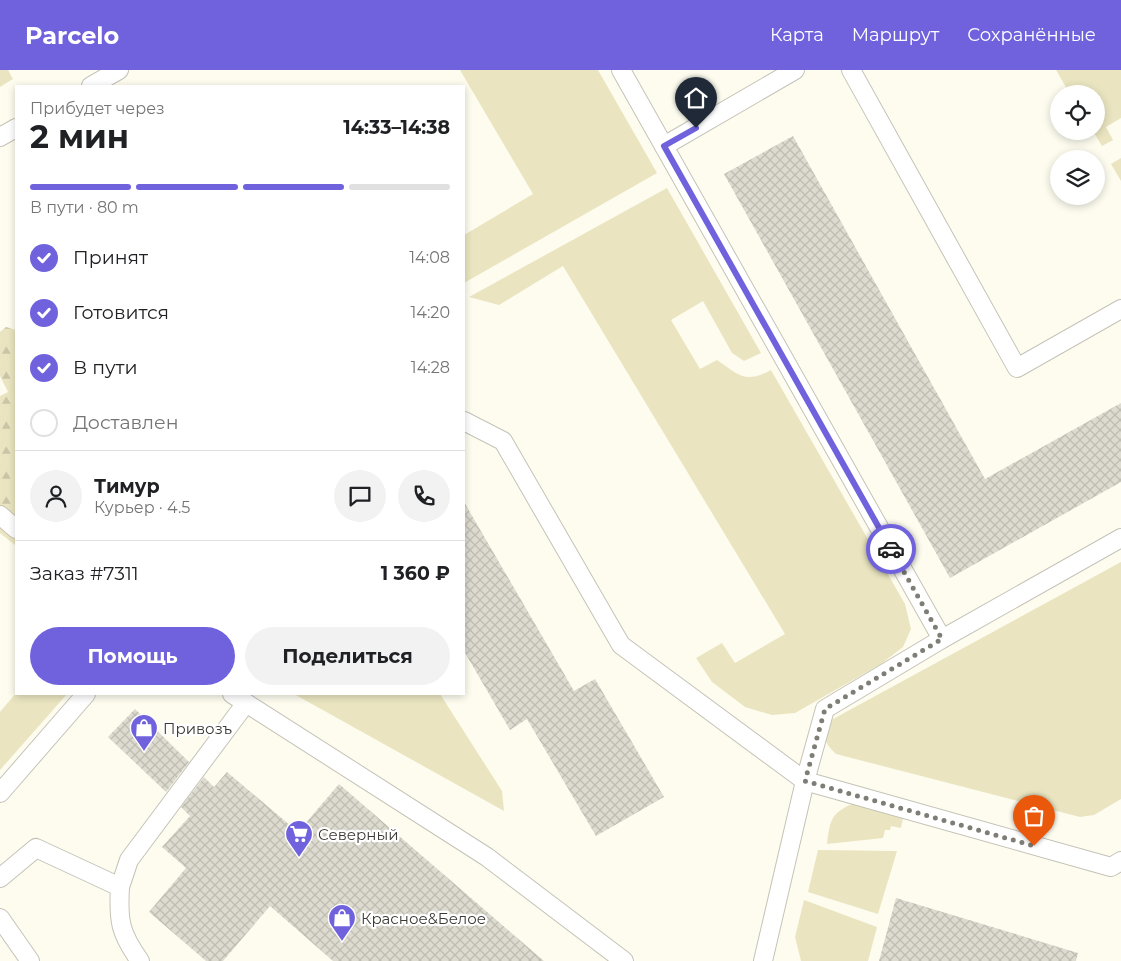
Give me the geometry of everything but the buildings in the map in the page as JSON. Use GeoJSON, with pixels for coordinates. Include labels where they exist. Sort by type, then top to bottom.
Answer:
{"type":"FeatureCollection","features":[{"type":"Feature","properties":{"kind":"lane"},"geometry":{"type":"LineString","coordinates":[[94,85],[119,70]]}},
{"type":"Feature","properties":{"kind":"lane"},"geometry":{"type":"LineString","coordinates":[[621,70],[942,639]]}},
{"type":"Feature","properties":{"kind":"lane"},"geometry":{"type":"LineString","coordinates":[[664,146],[795,70]]}},
{"type":"Feature","properties":{"kind":"lane"},"geometry":{"type":"LineString","coordinates":[[851,70],[1017,368],[1121,309]]}},
{"type":"Feature","properties":{"kind":"lane"},"geometry":{"type":"LineString","coordinates":[[0,137],[15,129]]}},
{"type":"Feature","properties":{"kind":"lane"},"geometry":{"type":"LineString","coordinates":[[465,421],[503,441],[621,646],[805,781],[1111,867],[1121,861]]}},
{"type":"Feature","properties":{"kind":"lane"},"geometry":{"type":"LineString","coordinates":[[0,515],[15,528]]}},
{"type":"Feature","properties":{"kind":"lane"},"geometry":{"type":"LineString","coordinates":[[763,961],[805,781],[825,709],[942,639],[1121,538]]}},
{"type":"Feature","properties":{"kind":"lane"},"geometry":{"type":"LineString","coordinates":[[0,793],[85,695]]}},
{"type":"Feature","properties":{"kind":"lane"},"geometry":{"type":"LineString","coordinates":[[140,961],[126,943],[118,911],[120,887],[129,860],[239,698],[487,857],[624,961]]}},
{"type":"Feature","properties":{"kind":"lane"},"geometry":{"type":"LineString","coordinates":[[0,878],[36,848],[120,887]]}},
{"type":"Feature","properties":{"kind":"lane"},"geometry":{"type":"LineString","coordinates":[[0,918],[30,961]]}},
{"type":"Feature","properties":{"kind":"green space"},"geometry":{"type":"Polygon","coordinates":[[[0,70],[8,70],[13,79],[0,87],[0,70]]]}},
{"type":"Feature","properties":{"kind":"green space"},"geometry":{"type":"Polygon","coordinates":[[[460,70],[598,70],[657,173],[465,282],[465,234],[533,194],[460,70]]]}},
{"type":"Feature","properties":{"kind":"green space"},"geometry":{"type":"Polygon","coordinates":[[[1056,70],[1121,70],[1121,118],[1106,127],[1113,140],[1102,146],[1098,140],[1105,140],[1105,85],[1065,85],[1056,70]]]}},
{"type":"Feature","properties":{"kind":"green space"},"geometry":{"type":"Polygon","coordinates":[[[1121,158],[1121,181],[1111,164],[1121,158]]]}},
{"type":"Feature","properties":{"kind":"green space"},"geometry":{"type":"Polygon","coordinates":[[[667,188],[761,353],[744,361],[732,353],[703,301],[671,320],[700,369],[717,360],[731,370],[748,377],[771,370],[905,604],[911,629],[903,647],[881,664],[795,713],[772,715],[745,707],[712,682],[696,658],[722,643],[735,663],[785,634],[563,266],[499,305],[469,297],[667,188]]]}},
{"type":"Feature","properties":{"kind":"green space"},"geometry":{"type":"Polygon","coordinates":[[[6,327],[15,330],[15,545],[0,533],[0,396],[8,392],[0,376],[0,332],[6,327]]]}},
{"type":"Feature","properties":{"kind":"green space"},"geometry":{"type":"Polygon","coordinates":[[[1121,562],[1121,799],[1094,815],[1080,817],[836,754],[828,746],[825,734],[833,719],[1121,562]]]}},
{"type":"Feature","properties":{"kind":"green space"},"geometry":{"type":"Polygon","coordinates":[[[15,694],[66,695],[0,770],[0,712],[15,694]]]}},
{"type":"Feature","properties":{"kind":"green space"},"geometry":{"type":"Polygon","coordinates":[[[296,695],[441,695],[502,791],[504,811],[296,695]]]}},
{"type":"Feature","properties":{"kind":"green space"},"geometry":{"type":"Polygon","coordinates":[[[857,802],[904,813],[901,828],[891,826],[890,830],[885,830],[883,838],[827,844],[829,828],[834,817],[842,809],[857,802]]]}},
{"type":"Feature","properties":{"kind":"green space"},"geometry":{"type":"Polygon","coordinates":[[[818,850],[897,851],[878,914],[808,892],[818,850]]]}},
{"type":"Feature","properties":{"kind":"green space"},"geometry":{"type":"Polygon","coordinates":[[[804,900],[877,927],[868,961],[801,961],[795,937],[804,900]]]}},
{"type":"Feature","properties":{"kind":"way so far"},"geometry":{"type":"LineString","coordinates":[[891,549],[942,639],[825,709],[805,781],[1034,846]]}},
{"type":"Feature","properties":{"kind":"place","name":"Привозъ"},"geometry":{"type":"Point","coordinates":[144,752]}},
{"type":"Feature","properties":{"kind":"place","name":"Северный"},"geometry":{"type":"Point","coordinates":[299,858]}},
{"type":"Feature","properties":{"kind":"place","name":"Красное&Белое"},"geometry":{"type":"Point","coordinates":[342,942]}},
{"type":"Feature","properties":{"kind":"route"},"geometry":{"type":"LineString","coordinates":[[696,128],[664,146],[891,549]]}}]}
